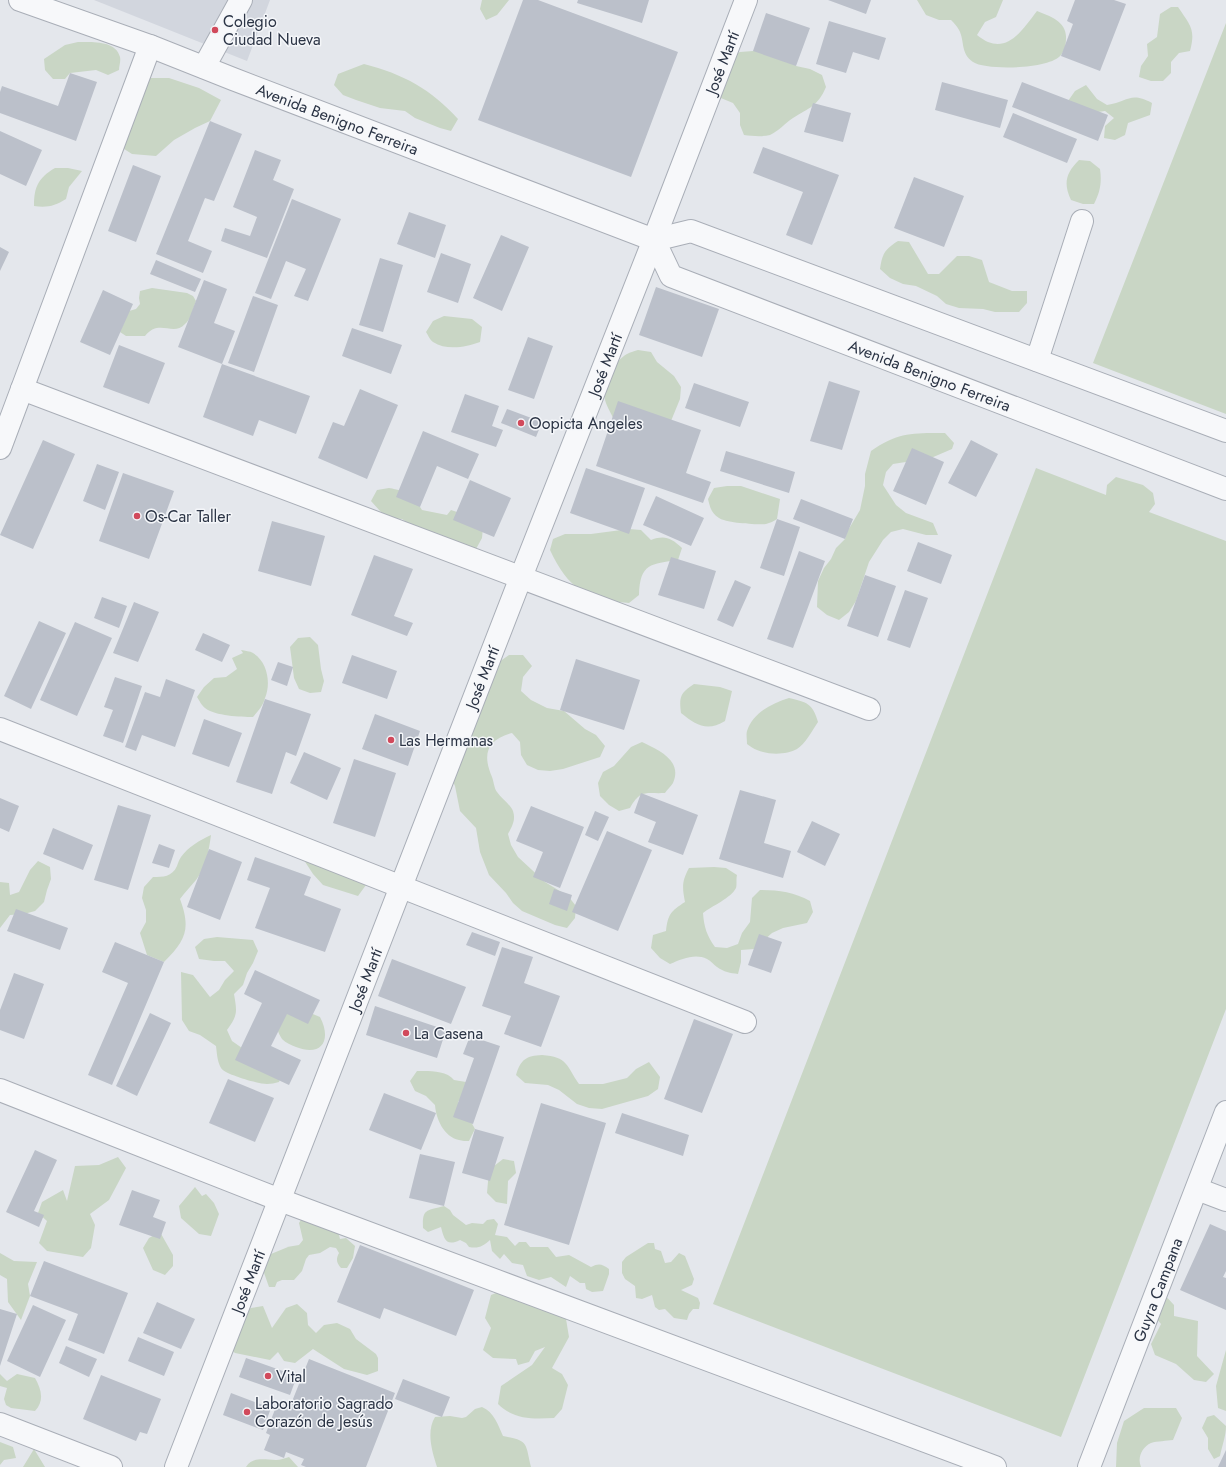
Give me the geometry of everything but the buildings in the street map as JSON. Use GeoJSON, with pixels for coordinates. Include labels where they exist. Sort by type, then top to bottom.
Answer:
{"type":"FeatureCollection","features":[{"type":"Feature","properties":{"kind":"street","name":"Avenida Benigno Ferreira"},"geometry":{"type":"LineString","coordinates":[[20,0],[150,46],[654,240],[672,276],[1226,489]]}},
{"type":"Feature","properties":{"kind":"street"},"geometry":{"type":"LineString","coordinates":[[204,67],[241,0]]}},
{"type":"Feature","properties":{"kind":"street","name":"José Martí"},"geometry":{"type":"LineString","coordinates":[[176,1467],[746,0]]}},
{"type":"Feature","properties":{"kind":"street"},"geometry":{"type":"LineString","coordinates":[[0,448],[150,46]]}},
{"type":"Feature","properties":{"kind":"street"},"geometry":{"type":"LineString","coordinates":[[1037,360],[1082,221]]}},
{"type":"Feature","properties":{"kind":"street"},"geometry":{"type":"LineString","coordinates":[[654,240],[691,231],[1226,431]]}},
{"type":"Feature","properties":{"kind":"street"},"geometry":{"type":"LineString","coordinates":[[22,389],[869,709]]}},
{"type":"Feature","properties":{"kind":"street"},"geometry":{"type":"LineString","coordinates":[[0,729],[745,1022]]}},
{"type":"Feature","properties":{"kind":"street"},"geometry":{"type":"LineString","coordinates":[[0,1090],[280,1200],[995,1467]]}},
{"type":"Feature","properties":{"kind":"street","name":"Guyra Campana"},"geometry":{"type":"LineString","coordinates":[[1089,1467],[1226,1112]]}},
{"type":"Feature","properties":{"kind":"street"},"geometry":{"type":"LineString","coordinates":[[1196,1189],[1226,1200]]}},
{"type":"Feature","properties":{"kind":"street"},"geometry":{"type":"LineString","coordinates":[[0,1424],[111,1467]]}},
{"type":"Feature","properties":{"kind":"shaded area","name":"Colegio Ciudad Nueva"},"geometry":{"type":"Polygon","coordinates":[[[94,0],[270,0],[247,61],[94,0]]]}},
{"type":"Feature","properties":{"kind":"green space"},"geometry":{"type":"Polygon","coordinates":[[[482,0],[509,0],[497,15],[486,20],[480,9],[482,0]]]}},
{"type":"Feature","properties":{"kind":"green space"},"geometry":{"type":"Polygon","coordinates":[[[917,0],[1003,0],[996,17],[985,22],[977,35],[996,44],[1012,40],[1025,27],[1037,11],[1057,20],[1064,28],[1066,38],[1064,49],[1061,55],[1055,60],[1032,66],[991,67],[980,65],[973,62],[966,55],[961,34],[952,21],[939,20],[926,15],[917,0]]]}},
{"type":"Feature","properties":{"kind":"green space"},"geometry":{"type":"Polygon","coordinates":[[[1171,7],[1178,7],[1191,28],[1192,44],[1190,51],[1179,53],[1171,62],[1171,73],[1163,81],[1151,81],[1139,77],[1141,66],[1148,56],[1147,44],[1157,37],[1160,14],[1171,7]]]}},
{"type":"Feature","properties":{"kind":"green space"},"geometry":{"type":"Polygon","coordinates":[[[1226,23],[1226,414],[1093,363],[1226,23]]]}},
{"type":"Feature","properties":{"kind":"green space"},"geometry":{"type":"Polygon","coordinates":[[[78,42],[102,43],[114,47],[118,51],[120,57],[119,70],[108,75],[96,70],[70,73],[65,79],[53,79],[45,70],[44,59],[65,45],[78,42]]]}},
{"type":"Feature","properties":{"kind":"green space"},"geometry":{"type":"Polygon","coordinates":[[[765,47],[787,58],[796,66],[810,69],[822,75],[826,87],[816,103],[770,135],[744,135],[740,125],[740,113],[733,103],[711,94],[726,58],[740,52],[753,51],[765,47]]]}},
{"type":"Feature","properties":{"kind":"green space"},"geometry":{"type":"Polygon","coordinates":[[[364,64],[404,78],[427,91],[448,108],[458,119],[451,131],[415,118],[405,111],[380,108],[343,95],[334,85],[338,74],[364,64]]]}},
{"type":"Feature","properties":{"kind":"green space"},"geometry":{"type":"Polygon","coordinates":[[[145,78],[169,78],[199,88],[221,100],[210,121],[174,140],[156,156],[132,154],[113,142],[145,78]]]}},
{"type":"Feature","properties":{"kind":"green space"},"geometry":{"type":"Polygon","coordinates":[[[1086,85],[1097,99],[1107,105],[1129,98],[1139,98],[1152,103],[1150,115],[1128,123],[1125,135],[1115,140],[1104,138],[1105,126],[1114,118],[1105,111],[1083,114],[1068,101],[1075,91],[1086,85]]]}},
{"type":"Feature","properties":{"kind":"green space"},"geometry":{"type":"Polygon","coordinates":[[[1079,160],[1090,161],[1100,169],[1100,187],[1094,204],[1083,204],[1071,200],[1067,188],[1067,178],[1071,169],[1079,160]]]}},
{"type":"Feature","properties":{"kind":"green space"},"geometry":{"type":"Polygon","coordinates":[[[55,168],[68,168],[82,171],[69,187],[66,199],[51,206],[34,206],[35,193],[38,184],[45,175],[55,168]]]}},
{"type":"Feature","properties":{"kind":"green space"},"geometry":{"type":"Polygon","coordinates":[[[898,241],[909,242],[928,274],[939,274],[957,256],[969,256],[982,260],[989,282],[1012,291],[1027,291],[1027,303],[1019,312],[995,312],[983,309],[959,308],[946,304],[937,296],[916,286],[903,284],[890,278],[880,269],[881,264],[885,252],[898,241]]]}},
{"type":"Feature","properties":{"kind":"green space"},"geometry":{"type":"Polygon","coordinates":[[[152,288],[187,293],[193,296],[196,301],[192,314],[180,328],[155,328],[145,336],[126,336],[120,332],[129,311],[136,309],[140,304],[140,291],[152,288]]]}},
{"type":"Feature","properties":{"kind":"green space"},"geometry":{"type":"Polygon","coordinates":[[[444,316],[472,319],[482,327],[480,342],[463,347],[450,347],[438,345],[433,342],[426,332],[433,321],[444,316]]]}},
{"type":"Feature","properties":{"kind":"green space"},"geometry":{"type":"Polygon","coordinates":[[[638,350],[651,352],[657,362],[674,376],[681,387],[680,399],[671,421],[615,422],[608,408],[604,394],[607,381],[613,368],[622,357],[628,353],[638,350]]]}},
{"type":"Feature","properties":{"kind":"green space"},"geometry":{"type":"Polygon","coordinates":[[[945,433],[954,443],[952,449],[931,458],[893,464],[886,472],[883,485],[896,505],[906,513],[933,523],[938,535],[926,535],[903,529],[891,532],[883,540],[869,562],[856,601],[849,612],[839,620],[827,615],[817,607],[818,581],[836,548],[845,539],[847,532],[860,510],[865,486],[865,474],[871,451],[889,440],[906,435],[945,433]]]}},
{"type":"Feature","properties":{"kind":"green space"},"geometry":{"type":"Polygon","coordinates":[[[1036,468],[1106,495],[1107,485],[1116,477],[1143,485],[1153,493],[1155,504],[1149,512],[1226,541],[1226,1009],[1061,1437],[713,1304],[1036,468]]]}},
{"type":"Feature","properties":{"kind":"green space"},"geometry":{"type":"Polygon","coordinates":[[[741,486],[780,499],[777,519],[766,524],[756,524],[735,522],[719,518],[710,507],[708,499],[714,488],[741,486]]]}},
{"type":"Feature","properties":{"kind":"green space"},"geometry":{"type":"Polygon","coordinates":[[[389,488],[408,494],[422,510],[447,515],[451,510],[475,518],[483,527],[482,538],[476,549],[421,532],[402,519],[389,518],[371,501],[377,490],[389,488]]]}},
{"type":"Feature","properties":{"kind":"green space"},"geometry":{"type":"Polygon","coordinates":[[[629,529],[641,530],[651,540],[668,538],[682,548],[678,560],[654,564],[645,571],[640,584],[639,595],[629,603],[601,599],[580,590],[564,574],[550,550],[553,539],[565,534],[591,534],[629,529]]]}},
{"type":"Feature","properties":{"kind":"green space"},"geometry":{"type":"Polygon","coordinates":[[[310,637],[318,645],[324,681],[321,692],[310,693],[299,689],[294,678],[290,647],[298,638],[310,637]]]}},
{"type":"Feature","properties":{"kind":"green space"},"geometry":{"type":"Polygon","coordinates":[[[241,650],[253,653],[262,662],[265,668],[268,686],[263,704],[253,717],[228,716],[209,711],[203,706],[197,697],[204,687],[214,678],[226,677],[237,669],[232,658],[243,653],[241,650]]]}},
{"type":"Feature","properties":{"kind":"green space"},"geometry":{"type":"Polygon","coordinates":[[[509,655],[523,655],[532,666],[523,677],[521,691],[531,700],[547,708],[564,711],[585,729],[596,735],[605,746],[600,757],[563,769],[550,771],[538,770],[527,765],[521,755],[520,742],[512,733],[504,736],[492,744],[487,755],[489,769],[496,790],[510,806],[514,814],[514,820],[508,834],[511,845],[518,857],[545,882],[568,896],[576,906],[575,918],[567,928],[555,925],[522,911],[513,903],[489,875],[480,852],[476,828],[460,811],[455,786],[450,775],[499,662],[509,655]]]}},
{"type":"Feature","properties":{"kind":"green space"},"geometry":{"type":"Polygon","coordinates":[[[694,684],[720,687],[732,691],[725,721],[713,726],[702,726],[681,713],[680,703],[683,693],[694,684]]]}},
{"type":"Feature","properties":{"kind":"green space"},"geometry":{"type":"Polygon","coordinates":[[[789,698],[808,705],[814,711],[818,722],[803,744],[793,751],[777,754],[761,752],[747,744],[747,731],[754,719],[764,709],[789,698]]]}},
{"type":"Feature","properties":{"kind":"green space"},"geometry":{"type":"Polygon","coordinates":[[[642,742],[661,752],[672,762],[675,768],[673,783],[665,793],[648,793],[641,795],[630,808],[619,811],[609,805],[600,796],[598,783],[603,772],[614,766],[631,747],[642,742]]]}},
{"type":"Feature","properties":{"kind":"green space"},"geometry":{"type":"Polygon","coordinates":[[[211,835],[205,864],[196,880],[180,899],[186,926],[182,940],[164,962],[147,955],[140,933],[146,922],[146,910],[142,898],[144,887],[153,877],[164,876],[173,872],[179,860],[187,850],[211,835]]]}},
{"type":"Feature","properties":{"kind":"green space"},"geometry":{"type":"Polygon","coordinates":[[[300,854],[362,874],[366,885],[358,896],[323,885],[313,874],[300,854]]]}},
{"type":"Feature","properties":{"kind":"green space"},"geometry":{"type":"Polygon","coordinates":[[[38,861],[50,867],[51,879],[44,902],[35,911],[24,914],[10,915],[0,928],[0,882],[9,883],[10,895],[19,892],[30,870],[38,861]]]}},
{"type":"Feature","properties":{"kind":"green space"},"geometry":{"type":"Polygon","coordinates":[[[689,868],[726,868],[737,875],[736,888],[734,892],[703,913],[706,931],[715,947],[727,948],[738,944],[742,933],[750,922],[752,898],[760,890],[773,890],[798,895],[810,901],[813,912],[807,923],[783,928],[772,933],[754,949],[741,950],[741,962],[738,974],[722,970],[702,957],[688,957],[670,964],[660,958],[651,948],[653,935],[666,931],[669,917],[676,908],[685,902],[683,884],[689,868]]]}},
{"type":"Feature","properties":{"kind":"green space"},"geometry":{"type":"Polygon","coordinates":[[[217,937],[253,940],[258,951],[243,985],[234,994],[236,1013],[227,1030],[232,1041],[283,1071],[279,1082],[267,1084],[256,1082],[234,1076],[223,1070],[217,1057],[216,1046],[200,1035],[189,1031],[182,1020],[181,972],[193,975],[210,997],[219,990],[225,980],[234,971],[225,961],[199,959],[195,947],[204,939],[217,937]]]}},
{"type":"Feature","properties":{"kind":"green space"},"geometry":{"type":"Polygon","coordinates":[[[308,1012],[320,1017],[325,1033],[325,1039],[322,1044],[318,1048],[312,1050],[305,1050],[287,1043],[282,1039],[277,1028],[282,1013],[308,1012]]]}},
{"type":"Feature","properties":{"kind":"green space"},"geometry":{"type":"Polygon","coordinates":[[[532,1056],[551,1056],[562,1060],[579,1084],[603,1084],[627,1078],[636,1069],[649,1062],[660,1077],[658,1089],[648,1096],[602,1109],[589,1108],[577,1104],[559,1090],[548,1085],[525,1083],[516,1075],[520,1065],[525,1059],[532,1056]]]}},
{"type":"Feature","properties":{"kind":"green space"},"geometry":{"type":"Polygon","coordinates":[[[417,1071],[432,1071],[447,1074],[454,1080],[466,1082],[465,1093],[458,1102],[475,1129],[469,1141],[459,1140],[449,1135],[439,1121],[435,1105],[426,1096],[415,1091],[410,1081],[417,1071]]]}},
{"type":"Feature","properties":{"kind":"green space"},"geometry":{"type":"Polygon","coordinates":[[[118,1157],[126,1168],[109,1200],[90,1214],[95,1225],[91,1248],[83,1257],[47,1251],[39,1243],[47,1221],[38,1213],[42,1202],[63,1190],[67,1201],[75,1166],[99,1165],[118,1157]]]}},
{"type":"Feature","properties":{"kind":"green space"},"geometry":{"type":"Polygon","coordinates":[[[503,1159],[514,1161],[516,1173],[508,1181],[507,1204],[496,1202],[487,1193],[489,1170],[503,1159]]]}},
{"type":"Feature","properties":{"kind":"green space"},"geometry":{"type":"Polygon","coordinates":[[[195,1187],[202,1196],[206,1194],[214,1203],[219,1214],[211,1236],[199,1234],[181,1218],[179,1206],[195,1187]]]}},
{"type":"Feature","properties":{"kind":"green space"},"geometry":{"type":"Polygon","coordinates":[[[444,1206],[466,1225],[472,1223],[483,1224],[487,1220],[494,1219],[498,1224],[495,1235],[507,1237],[515,1246],[519,1242],[526,1242],[530,1247],[548,1247],[556,1257],[569,1255],[591,1267],[596,1265],[604,1266],[609,1269],[609,1274],[603,1291],[592,1292],[586,1289],[585,1283],[580,1283],[570,1276],[566,1287],[551,1277],[539,1280],[527,1276],[523,1265],[512,1263],[504,1254],[500,1259],[492,1251],[490,1240],[481,1246],[472,1248],[460,1240],[452,1243],[446,1241],[441,1227],[428,1232],[423,1228],[423,1217],[427,1211],[444,1206]]]}},
{"type":"Feature","properties":{"kind":"green space"},"geometry":{"type":"Polygon","coordinates":[[[302,1218],[337,1227],[340,1239],[346,1238],[355,1246],[353,1258],[347,1268],[341,1268],[337,1260],[339,1253],[336,1248],[330,1247],[320,1253],[309,1255],[302,1271],[294,1280],[282,1280],[277,1282],[275,1287],[269,1287],[263,1270],[265,1264],[271,1254],[287,1247],[299,1245],[303,1240],[299,1223],[302,1218]]]}},
{"type":"Feature","properties":{"kind":"green space"},"geometry":{"type":"Polygon","coordinates":[[[160,1232],[173,1255],[173,1266],[165,1275],[153,1270],[143,1248],[149,1238],[160,1232]]]}},
{"type":"Feature","properties":{"kind":"green space"},"geometry":{"type":"Polygon","coordinates":[[[648,1243],[654,1243],[655,1249],[661,1251],[665,1263],[671,1262],[679,1253],[685,1256],[694,1279],[692,1285],[681,1290],[698,1298],[700,1303],[699,1309],[693,1309],[687,1320],[674,1318],[665,1309],[659,1310],[655,1307],[652,1295],[642,1299],[636,1298],[635,1286],[625,1279],[622,1273],[622,1262],[626,1257],[648,1243]]]}},
{"type":"Feature","properties":{"kind":"green space"},"geometry":{"type":"Polygon","coordinates":[[[0,1253],[14,1261],[37,1262],[28,1284],[30,1296],[21,1320],[8,1302],[7,1279],[0,1275],[0,1253]]]}},
{"type":"Feature","properties":{"kind":"green space"},"geometry":{"type":"Polygon","coordinates":[[[533,1285],[545,1286],[563,1301],[569,1337],[552,1368],[562,1374],[568,1385],[562,1409],[554,1418],[531,1418],[517,1416],[498,1404],[501,1386],[532,1365],[545,1347],[535,1351],[529,1362],[518,1365],[516,1359],[493,1358],[483,1350],[491,1328],[485,1318],[491,1295],[501,1291],[533,1285]]]}},
{"type":"Feature","properties":{"kind":"green space"},"geometry":{"type":"Polygon","coordinates":[[[1161,1291],[1174,1305],[1174,1316],[1198,1321],[1197,1356],[1214,1374],[1206,1382],[1194,1380],[1176,1364],[1155,1355],[1151,1344],[1161,1324],[1146,1306],[1161,1291]]]}},
{"type":"Feature","properties":{"kind":"green space"},"geometry":{"type":"Polygon","coordinates":[[[297,1304],[307,1313],[308,1325],[316,1333],[324,1325],[337,1323],[350,1329],[356,1339],[376,1354],[378,1358],[378,1371],[367,1375],[344,1369],[313,1349],[295,1363],[284,1361],[278,1352],[270,1360],[235,1353],[225,1345],[232,1323],[251,1308],[263,1306],[272,1328],[286,1308],[297,1304]]]}},
{"type":"Feature","properties":{"kind":"green space"},"geometry":{"type":"Polygon","coordinates":[[[1226,1350],[1226,1411],[1218,1408],[1216,1386],[1226,1350]]]}},
{"type":"Feature","properties":{"kind":"green space"},"geometry":{"type":"Polygon","coordinates":[[[0,1374],[7,1381],[17,1374],[35,1378],[39,1386],[41,1399],[35,1411],[11,1408],[6,1405],[4,1399],[7,1388],[0,1386],[0,1374]]]}},
{"type":"Feature","properties":{"kind":"green space"},"geometry":{"type":"Polygon","coordinates":[[[482,1407],[493,1415],[503,1436],[522,1441],[528,1452],[531,1467],[437,1467],[430,1435],[432,1423],[435,1417],[450,1416],[462,1418],[466,1417],[475,1409],[482,1407]]]}},
{"type":"Feature","properties":{"kind":"green space"},"geometry":{"type":"Polygon","coordinates":[[[1144,1408],[1176,1408],[1182,1418],[1173,1440],[1153,1442],[1145,1447],[1140,1457],[1141,1467],[1116,1467],[1117,1443],[1124,1421],[1144,1408]]]}},
{"type":"Feature","properties":{"kind":"green space"},"geometry":{"type":"Polygon","coordinates":[[[1214,1415],[1226,1426],[1220,1456],[1214,1459],[1208,1449],[1208,1438],[1202,1428],[1207,1417],[1214,1415]]]}},
{"type":"Feature","properties":{"kind":"green space"},"geometry":{"type":"Polygon","coordinates":[[[0,1442],[13,1447],[16,1458],[4,1460],[0,1465],[0,1442]]]}},
{"type":"Feature","properties":{"kind":"green space"},"geometry":{"type":"Polygon","coordinates":[[[34,1449],[45,1467],[23,1467],[34,1449]]]}},
{"type":"Feature","properties":{"kind":"green space"},"geometry":{"type":"Polygon","coordinates":[[[289,1457],[298,1467],[246,1467],[252,1461],[256,1460],[278,1460],[289,1457]]]}},
{"type":"Feature","properties":{"kind":"place","name":"Colegio Ciudad Nueva"},"geometry":{"type":"Point","coordinates":[215,30]}},
{"type":"Feature","properties":{"kind":"place","name":"Oopicta Angeles"},"geometry":{"type":"Point","coordinates":[521,423]}},
{"type":"Feature","properties":{"kind":"place","name":"Os-Car Taller"},"geometry":{"type":"Point","coordinates":[137,516]}},
{"type":"Feature","properties":{"kind":"place","name":"Las Hermanas"},"geometry":{"type":"Point","coordinates":[391,740]}},
{"type":"Feature","properties":{"kind":"place","name":"La Casena"},"geometry":{"type":"Point","coordinates":[406,1033]}},
{"type":"Feature","properties":{"kind":"place","name":"Vital"},"geometry":{"type":"Point","coordinates":[268,1376]}},
{"type":"Feature","properties":{"kind":"place","name":"Laboratorio Sagrado Corazón de Jesús"},"geometry":{"type":"Point","coordinates":[247,1412]}}]}
